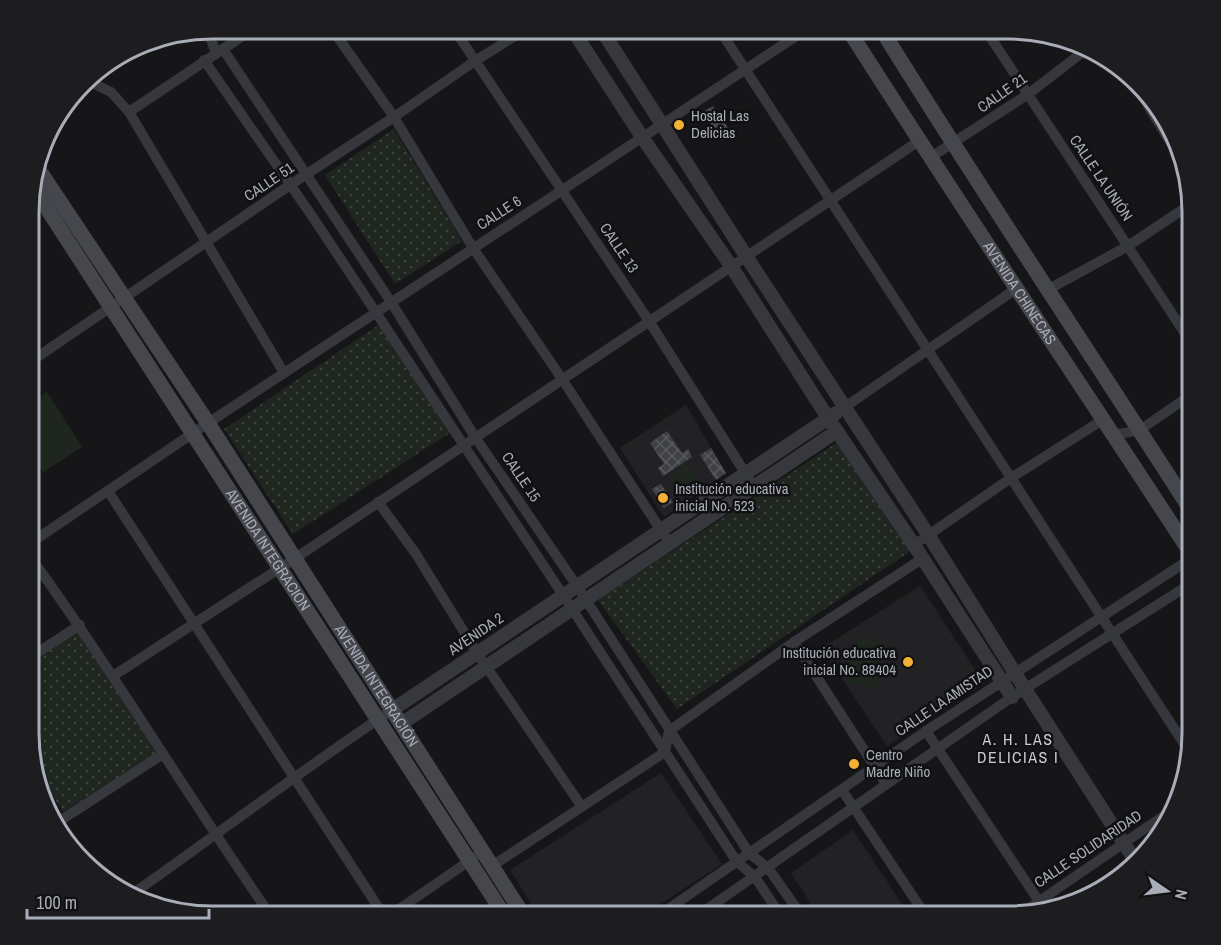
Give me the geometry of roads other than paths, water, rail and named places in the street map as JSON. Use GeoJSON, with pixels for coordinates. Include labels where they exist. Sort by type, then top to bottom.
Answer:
{"type":"FeatureCollection","features":[{"type":"Feature","properties":{"kind":"main road","name":"AVENIDA CHINECAS"},"geometry":{"type":"LineString","coordinates":[[854,39],[1182,541]]}},
{"type":"Feature","properties":{"kind":"main road","name":"AVENIDA CHINECAS"},"geometry":{"type":"LineString","coordinates":[[887,39],[1182,496]]}},
{"type":"Feature","properties":{"kind":"main road"},"geometry":{"type":"LineString","coordinates":[[43,177],[117,303]]}},
{"type":"Feature","properties":{"kind":"main road","name":"AVENIDA INTEGRACION"},"geometry":{"type":"LineString","coordinates":[[40,195],[117,303],[192,433],[278,569],[498,906]]}},
{"type":"Feature","properties":{"kind":"main road","name":"AVENIDA INTEGRACIÓN"},"geometry":{"type":"LineString","coordinates":[[117,303],[208,423],[518,906]]}},
{"type":"Feature","properties":{"kind":"street","name":"CALLE 15"},"geometry":{"type":"LineString","coordinates":[[213,39],[391,302],[475,437],[577,586],[749,853],[768,868],[795,906]]}},
{"type":"Feature","properties":{"kind":"street"},"geometry":{"type":"LineString","coordinates":[[129,112],[237,39]]}},
{"type":"Feature","properties":{"kind":"street"},"geometry":{"type":"LineString","coordinates":[[340,39],[394,117],[473,248],[670,544]]}},
{"type":"Feature","properties":{"kind":"street","name":"CALLE 13"},"geometry":{"type":"LineString","coordinates":[[461,39],[649,321],[754,487]]}},
{"type":"Feature","properties":{"kind":"street","name":"CALLE 51"},"geometry":{"type":"LineString","coordinates":[[39,356],[510,39]]}},
{"type":"Feature","properties":{"kind":"street"},"geometry":{"type":"LineString","coordinates":[[578,39],[1002,681],[1019,693],[1131,855]]}},
{"type":"Feature","properties":{"kind":"street"},"geometry":{"type":"LineString","coordinates":[[607,39],[929,536],[1015,673],[1019,693]]}},
{"type":"Feature","properties":{"kind":"street"},"geometry":{"type":"LineString","coordinates":[[726,39],[1182,741]]}},
{"type":"Feature","properties":{"kind":"street","name":"CALLE 6"},"geometry":{"type":"LineString","coordinates":[[39,537],[192,433],[792,39]]}},
{"type":"Feature","properties":{"kind":"street","name":"CALLE LA UNIÓN"},"geometry":{"type":"LineString","coordinates":[[992,39],[1182,329]]}},
{"type":"Feature","properties":{"kind":"street","name":"CALLE 21"},"geometry":{"type":"LineString","coordinates":[[931,158],[1027,95],[1080,55]]}},
{"type":"Feature","properties":{"kind":"street"},"geometry":{"type":"LineString","coordinates":[[204,60],[375,312],[737,862],[755,878],[774,906]]}},
{"type":"Feature","properties":{"kind":"street"},"geometry":{"type":"LineString","coordinates":[[95,85],[111,92],[129,112],[284,373]]}},
{"type":"Feature","properties":{"kind":"street"},"geometry":{"type":"LineString","coordinates":[[113,676],[294,559],[919,141]]}},
{"type":"Feature","properties":{"kind":"street"},"geometry":{"type":"LineString","coordinates":[[1049,289],[1128,246],[1182,210]]}},
{"type":"Feature","properties":{"kind":"street"},"geometry":{"type":"LineString","coordinates":[[845,407],[1017,288]]}},
{"type":"Feature","properties":{"kind":"street"},"geometry":{"type":"LineString","coordinates":[[1114,435],[1140,430],[1182,401]]}},
{"type":"Feature","properties":{"kind":"street","name":"AVENIDA 2"},"geometry":{"type":"LineString","coordinates":[[140,890],[293,777],[845,407]]}},
{"type":"Feature","properties":{"kind":"street"},"geometry":{"type":"LineString","coordinates":[[914,545],[1011,478],[1104,419]]}},
{"type":"Feature","properties":{"kind":"street"},"geometry":{"type":"LineString","coordinates":[[402,724],[837,431]]}},
{"type":"Feature","properties":{"kind":"street"},"geometry":{"type":"LineString","coordinates":[[108,491],[377,906]]}},
{"type":"Feature","properties":{"kind":"street"},"geometry":{"type":"LineString","coordinates":[[378,502],[416,554],[477,653],[582,807]]}},
{"type":"Feature","properties":{"kind":"street"},"geometry":{"type":"LineString","coordinates":[[492,866],[664,752],[669,731],[794,642],[922,560]]}},
{"type":"Feature","properties":{"kind":"street","name":"CALLE LA AMISTAD"},"geometry":{"type":"LineString","coordinates":[[675,906],[875,765],[1182,564]]}},
{"type":"Feature","properties":{"kind":"street"},"geometry":{"type":"LineString","coordinates":[[39,569],[80,625],[215,836],[264,906]]}},
{"type":"Feature","properties":{"kind":"street"},"geometry":{"type":"LineString","coordinates":[[712,906],[755,878],[886,783],[1019,693],[1182,589]]}},
{"type":"Feature","properties":{"kind":"street"},"geometry":{"type":"LineString","coordinates":[[39,652],[80,625]]}},
{"type":"Feature","properties":{"kind":"street"},"geometry":{"type":"LineString","coordinates":[[794,642],[886,783]]}},
{"type":"Feature","properties":{"kind":"street"},"geometry":{"type":"LineString","coordinates":[[926,731],[1041,903]]}},
{"type":"Feature","properties":{"kind":"street"},"geometry":{"type":"LineString","coordinates":[[63,820],[163,754]]}},
{"type":"Feature","properties":{"kind":"street"},"geometry":{"type":"LineString","coordinates":[[842,790],[919,906]]}},
{"type":"Feature","properties":{"kind":"street","name":"CALLE SOLIDARIDAD"},"geometry":{"type":"LineString","coordinates":[[1046,902],[1158,820]]}},
{"type":"Feature","properties":{"kind":"street"},"geometry":{"type":"LineString","coordinates":[[404,906],[483,852]]}},
{"type":"Feature","properties":{"kind":"place","name":"Hostal Las Delicias"},"geometry":{"type":"Point","coordinates":[679,125]}},
{"type":"Feature","properties":{"kind":"place","name":"Institución educativa inicial No. 523"},"geometry":{"type":"Point","coordinates":[663,498]}},
{"type":"Feature","properties":{"kind":"place","name":"Institución educativa inicial No. 88404"},"geometry":{"type":"Point","coordinates":[908,662]}},
{"type":"Feature","properties":{"kind":"place","name":"Centro Madre Niño"},"geometry":{"type":"Point","coordinates":[854,764]}},
{"type":"Feature","properties":{"kind":"district","name":"A. H. LAS DELICIAS I"},"geometry":{"type":"Point","coordinates":[1018,748]}}]}
